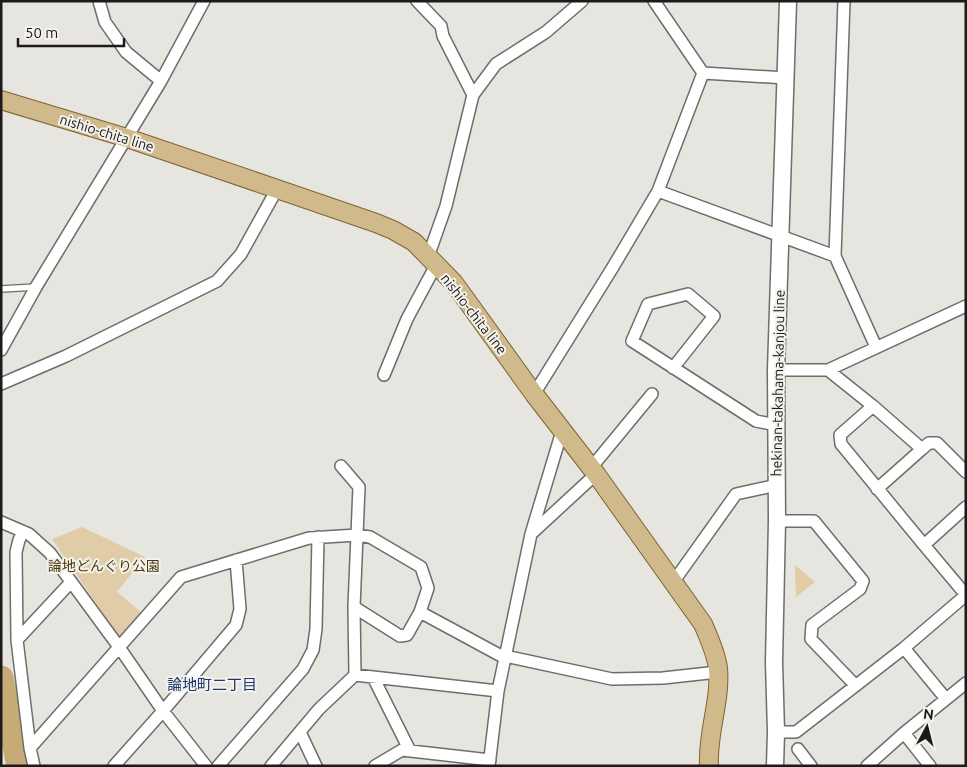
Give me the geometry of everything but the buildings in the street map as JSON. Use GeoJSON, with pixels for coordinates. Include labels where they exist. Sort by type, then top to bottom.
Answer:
{"type":"FeatureCollection","features":[{"type":"Feature","properties":{"kind":"main road","name":"hekinan-takahama-kanjou line"},"geometry":{"type":"LineString","coordinates":[[775,766],[776,370],[788,1]]}},
{"type":"Feature","properties":{"kind":"main road","name":"nishio-chita line"},"geometry":{"type":"LineString","coordinates":[[1,100],[127,138],[277,189],[393,230],[414,242],[454,283],[534,394],[594,471],[703,624],[712,643],[718,672],[716,700],[708,748],[709,766]]}},
{"type":"Feature","properties":{"kind":"street"},"geometry":{"type":"LineString","coordinates":[[99,1],[105,22],[126,52],[161,82]]}},
{"type":"Feature","properties":{"kind":"street"},"geometry":{"type":"LineString","coordinates":[[1,350],[36,287],[161,82],[204,1]]}},
{"type":"Feature","properties":{"kind":"street"},"geometry":{"type":"LineString","coordinates":[[417,1],[441,26],[442,36],[473,96]]}},
{"type":"Feature","properties":{"kind":"street"},"geometry":{"type":"LineString","coordinates":[[384,376],[432,261],[473,96],[496,64],[546,32],[582,1]]}},
{"type":"Feature","properties":{"kind":"street"},"geometry":{"type":"LineString","coordinates":[[654,1],[703,73]]}},
{"type":"Feature","properties":{"kind":"street"},"geometry":{"type":"LineString","coordinates":[[844,1],[835,256],[876,347]]}},
{"type":"Feature","properties":{"kind":"street"},"geometry":{"type":"LineString","coordinates":[[703,73],[786,78]]}},
{"type":"Feature","properties":{"kind":"street"},"geometry":{"type":"LineString","coordinates":[[534,394],[658,191],[703,73]]}},
{"type":"Feature","properties":{"kind":"street"},"geometry":{"type":"LineString","coordinates":[[1,384],[66,356],[217,281],[241,254],[277,189]]}},
{"type":"Feature","properties":{"kind":"street"},"geometry":{"type":"LineString","coordinates":[[658,191],[835,256]]}},
{"type":"Feature","properties":{"kind":"street"},"geometry":{"type":"LineString","coordinates":[[673,368],[714,316],[688,294],[648,304],[632,341],[673,368],[756,421],[776,425]]}},
{"type":"Feature","properties":{"kind":"street"},"geometry":{"type":"LineString","coordinates":[[776,370],[828,370],[966,306]]}},
{"type":"Feature","properties":{"kind":"street"},"geometry":{"type":"LineString","coordinates":[[828,370],[922,449]]}},
{"type":"Feature","properties":{"kind":"street"},"geometry":{"type":"LineString","coordinates":[[531,534],[594,471],[652,394]]}},
{"type":"Feature","properties":{"kind":"street"},"geometry":{"type":"LineString","coordinates":[[776,732],[796,732],[904,648],[966,595],[841,444],[840,435],[873,406]]}},
{"type":"Feature","properties":{"kind":"street"},"geometry":{"type":"LineString","coordinates":[[375,766],[402,750],[490,763],[498,691],[531,534],[562,431]]}},
{"type":"Feature","properties":{"kind":"street"},"geometry":{"type":"LineString","coordinates":[[877,489],[929,443],[937,443],[966,472]]}},
{"type":"Feature","properties":{"kind":"street"},"geometry":{"type":"LineString","coordinates":[[271,766],[319,708],[355,675],[354,607],[360,487],[341,466]]}},
{"type":"Feature","properties":{"kind":"street"},"geometry":{"type":"LineString","coordinates":[[674,582],[736,494],[776,485]]}},
{"type":"Feature","properties":{"kind":"street"},"geometry":{"type":"LineString","coordinates":[[924,545],[966,507]]}},
{"type":"Feature","properties":{"kind":"street"},"geometry":{"type":"LineString","coordinates":[[777,521],[814,521],[862,581],[860,589],[812,625],[812,639],[855,685]]}},
{"type":"Feature","properties":{"kind":"street"},"geometry":{"type":"LineString","coordinates":[[1,522],[29,534],[50,553],[163,711],[206,766]]}},
{"type":"Feature","properties":{"kind":"street"},"geometry":{"type":"LineString","coordinates":[[24,532],[19,540],[16,552],[17,640],[30,748],[34,766]]}},
{"type":"Feature","properties":{"kind":"street"},"geometry":{"type":"LineString","coordinates":[[30,748],[181,577],[309,538],[357,535],[370,537],[421,566],[428,588],[420,612],[407,636],[400,636],[354,607]]}},
{"type":"Feature","properties":{"kind":"street"},"geometry":{"type":"LineString","coordinates":[[218,766],[303,669],[313,650],[316,629],[318,537]]}},
{"type":"Feature","properties":{"kind":"street"},"geometry":{"type":"LineString","coordinates":[[114,766],[236,625],[240,609],[236,560]]}},
{"type":"Feature","properties":{"kind":"street"},"geometry":{"type":"LineString","coordinates":[[17,640],[71,582]]}},
{"type":"Feature","properties":{"kind":"street"},"geometry":{"type":"LineString","coordinates":[[420,612],[505,657],[612,679],[662,678],[718,672]]}},
{"type":"Feature","properties":{"kind":"street"},"geometry":{"type":"LineString","coordinates":[[904,648],[946,699]]}},
{"type":"Feature","properties":{"kind":"street"},"geometry":{"type":"LineString","coordinates":[[355,675],[498,691]]}},
{"type":"Feature","properties":{"kind":"street"},"geometry":{"type":"LineString","coordinates":[[373,677],[410,751]]}},
{"type":"Feature","properties":{"kind":"street"},"geometry":{"type":"LineString","coordinates":[[867,766],[904,733],[966,683]]}},
{"type":"Feature","properties":{"kind":"street"},"geometry":{"type":"LineString","coordinates":[[300,732],[316,766]]}},
{"type":"Feature","properties":{"kind":"street"},"geometry":{"type":"LineString","coordinates":[[904,733],[930,766]]}},
{"type":"Feature","properties":{"kind":"street"},"geometry":{"type":"LineString","coordinates":[[798,749],[811,766]]}},
{"type":"Feature","properties":{"kind":"lane"},"geometry":{"type":"LineString","coordinates":[[1,289],[36,287]]}},
{"type":"Feature","properties":{"kind":"green space","name":"論地どんぐり公園"},"geometry":{"type":"Polygon","coordinates":[[[82,527],[145,557],[117,592],[142,613],[120,638],[52,539],[82,527]]]}},
{"type":"Feature","properties":{"kind":"green space"},"geometry":{"type":"Polygon","coordinates":[[[795,565],[815,582],[796,597],[795,565]]]}},
{"type":"Feature","properties":{"kind":"waterway"},"geometry":{"type":"LineString","coordinates":[[1,678],[19,766]]}},
{"type":"Feature","properties":{"kind":"district","name":"論地町二丁目"},"geometry":{"type":"Point","coordinates":[212,684]}}]}
